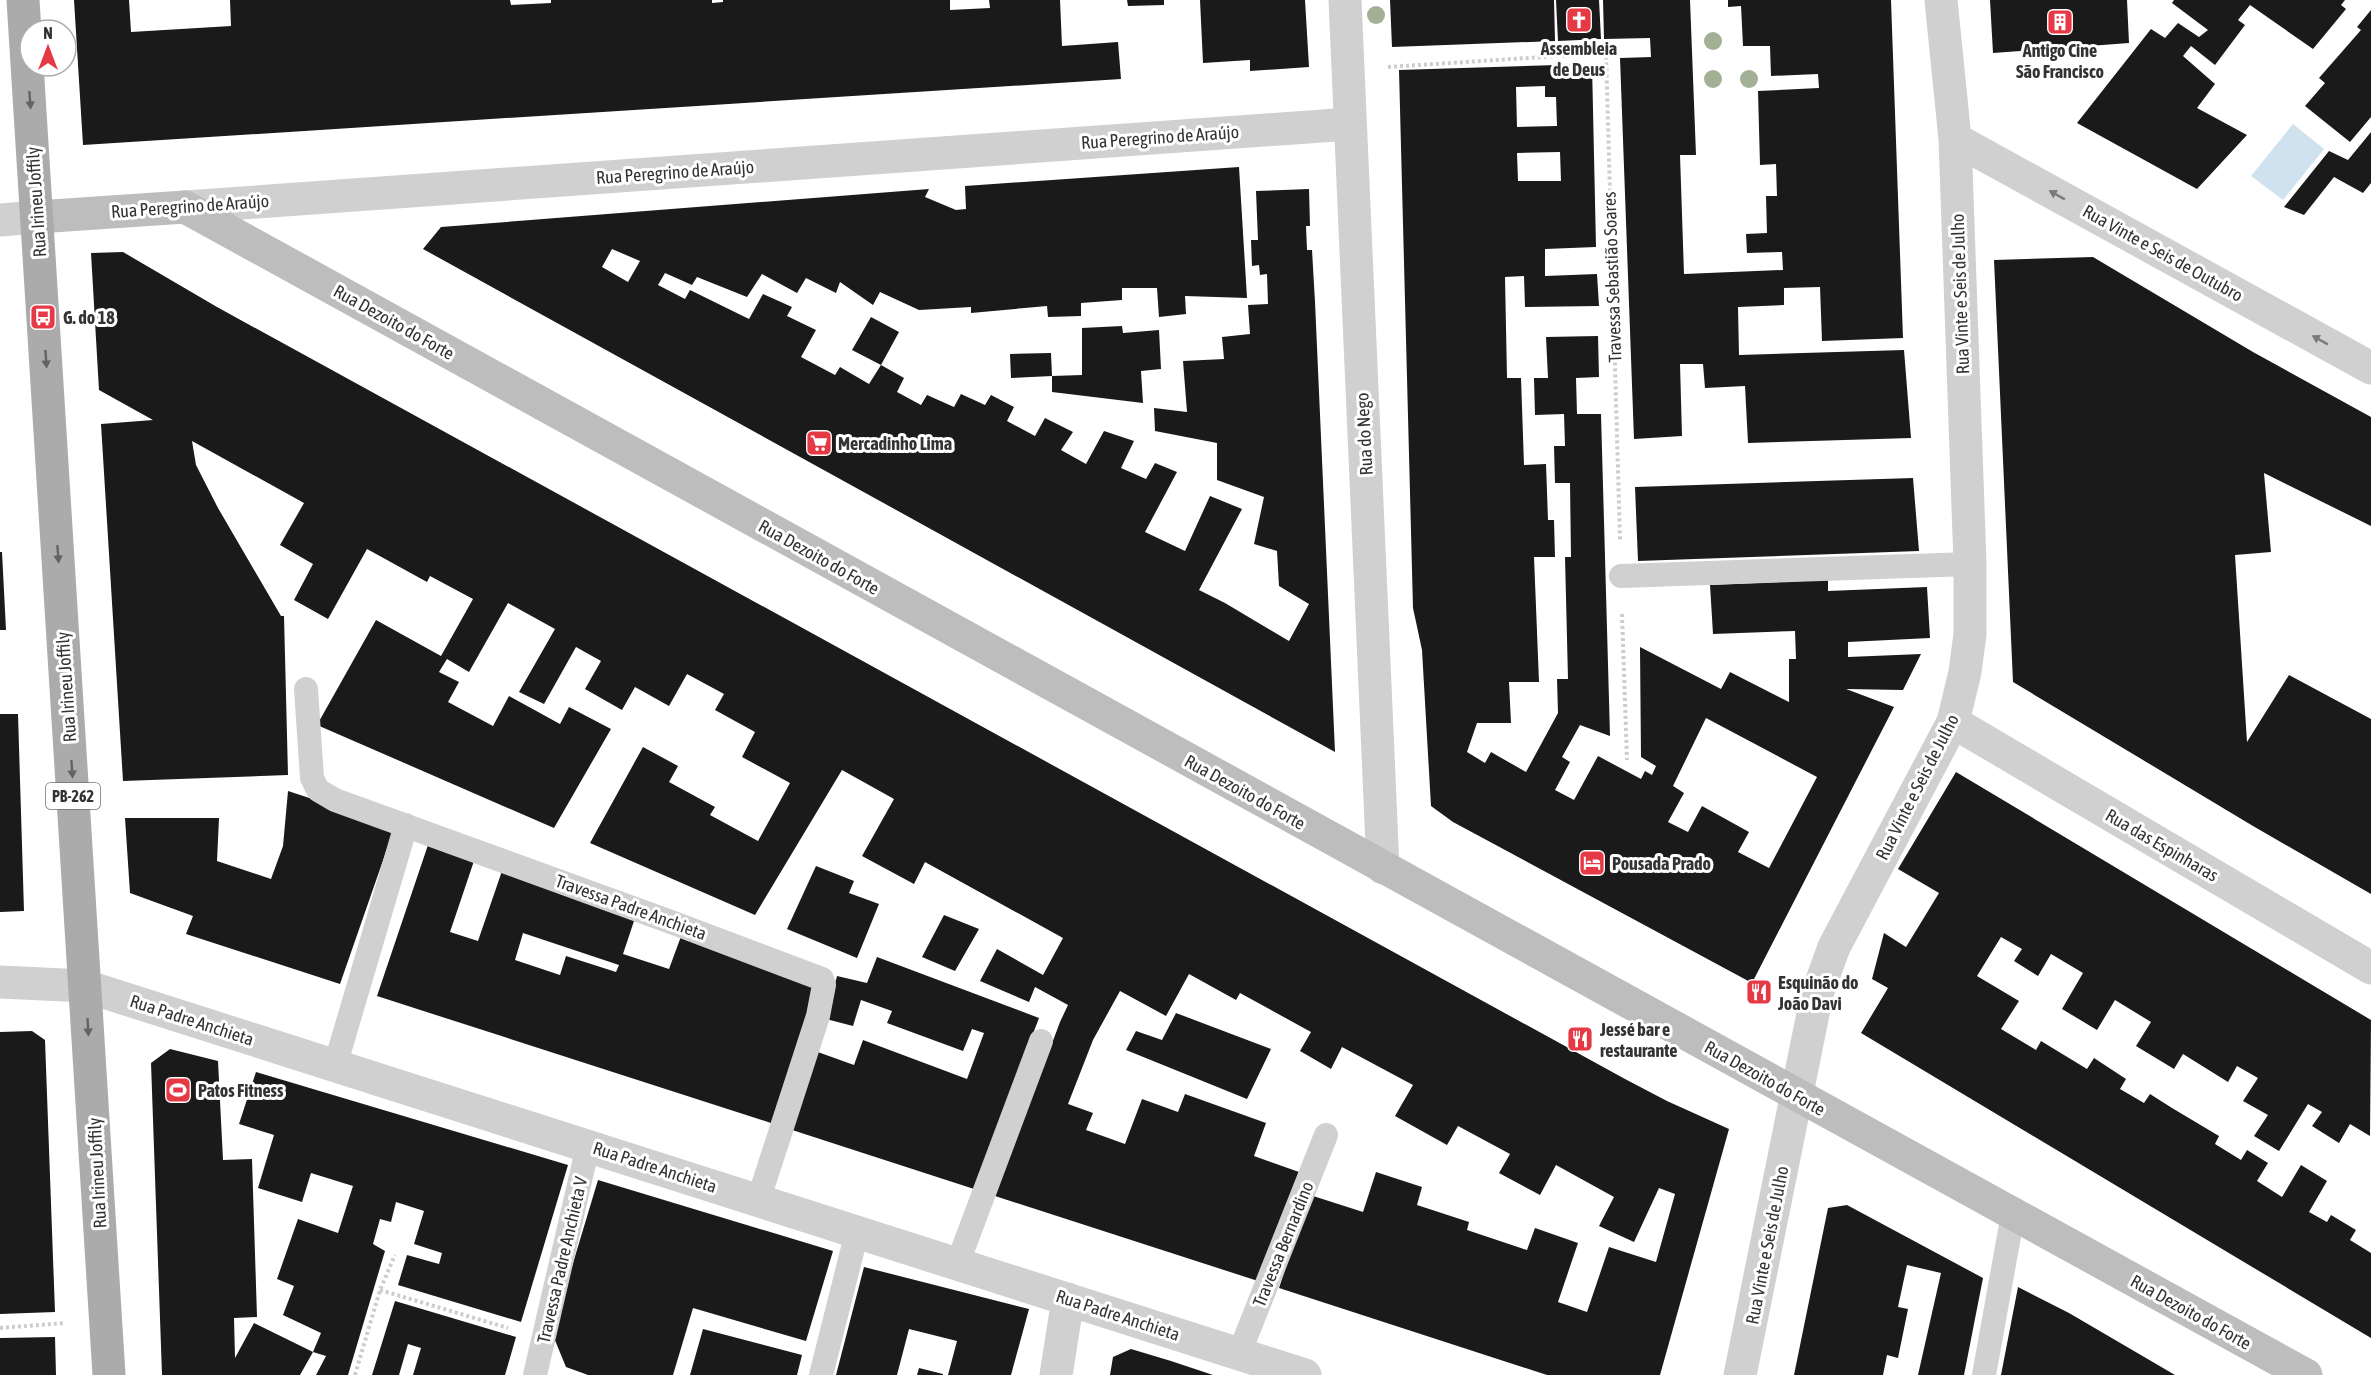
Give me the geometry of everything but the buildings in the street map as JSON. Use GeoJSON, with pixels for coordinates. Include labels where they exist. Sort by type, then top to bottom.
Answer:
{"type":"FeatureCollection","features":[{"type":"Feature","properties":{"kind":"main road","name":"Rua Irineu Joffily"},"geometry":{"type":"LineString","coordinates":[[23,0],[109,1375]]}},
{"type":"Feature","properties":{"kind":"main road","name":"Rua Peregrino de Araújo"},"geometry":{"type":"LineString","coordinates":[[37,217],[184,207]]}},
{"type":"Feature","properties":{"kind":"main road","name":"Rua Dezoito do Forte"},"geometry":{"type":"LineString","coordinates":[[184,207],[2306,1375]]}},
{"type":"Feature","properties":{"kind":"street","name":"Rua do Nego"},"geometry":{"type":"LineString","coordinates":[[1345,0],[1383,868]]}},
{"type":"Feature","properties":{"kind":"street","name":"Rua Vinte e Seis de Julho"},"geometry":{"type":"LineString","coordinates":[[1740,1375],[1817,993],[1834,947],[1953,722],[1965,672],[1970,634],[1970,564],[1955,138],[1941,0]]}},
{"type":"Feature","properties":{"kind":"street","name":"Rua Peregrino de Araújo"},"geometry":{"type":"LineString","coordinates":[[184,207],[1350,124]]}},
{"type":"Feature","properties":{"kind":"street","name":"Rua Vinte e Seis de Outubro"},"geometry":{"type":"LineString","coordinates":[[1955,138],[2371,368]]}},
{"type":"Feature","properties":{"kind":"street","name":"Rua Peregrino de Araújo"},"geometry":{"type":"LineString","coordinates":[[0,220],[37,217]]}},
{"type":"Feature","properties":{"kind":"street","name":"Rua das Espinharas"},"geometry":{"type":"LineString","coordinates":[[1953,722],[2371,968]]}},
{"type":"Feature","properties":{"kind":"street","name":"Rua Padre Anchieta"},"geometry":{"type":"LineString","coordinates":[[0,982],[85,986],[1305,1375]]}},
{"type":"Feature","properties":{"kind":"street"},"geometry":{"type":"LineString","coordinates":[[1056,1375],[1068,1299]]}},
{"type":"Feature","properties":{"kind":"lane"},"geometry":{"type":"LineString","coordinates":[[1621,576],[1970,564]]}},
{"type":"Feature","properties":{"kind":"lane","name":"Travessa Padre Anchieta"},"geometry":{"type":"LineString","coordinates":[[306,690],[312,778],[318,790],[335,800],[822,980],[824,985],[818,1016],[758,1201]]}},
{"type":"Feature","properties":{"kind":"lane"},"geometry":{"type":"LineString","coordinates":[[335,1066],[406,825]]}},
{"type":"Feature","properties":{"kind":"lane"},"geometry":{"type":"LineString","coordinates":[[957,1265],[1041,1041]]}},
{"type":"Feature","properties":{"kind":"lane","name":"Travessa Bernardino"},"geometry":{"type":"LineString","coordinates":[[1239,1354],[1326,1135]]}},
{"type":"Feature","properties":{"kind":"lane","name":"Travessa Padre Anchieta V"},"geometry":{"type":"LineString","coordinates":[[535,1375],[588,1146]]}},
{"type":"Feature","properties":{"kind":"lane"},"geometry":{"type":"LineString","coordinates":[[1984,1375],[2013,1214]]}},
{"type":"Feature","properties":{"kind":"lane"},"geometry":{"type":"LineString","coordinates":[[821,1375],[857,1232]]}},
{"type":"Feature","properties":{"kind":"path","name":"Travessa Sebastião Soares"},"geometry":{"type":"LineString","coordinates":[[1348,70],[1606,52],[1627,760]]}},
{"type":"Feature","properties":{"kind":"path"},"geometry":{"type":"LineString","coordinates":[[355,1375],[381,1290],[395,1255]]}},
{"type":"Feature","properties":{"kind":"path"},"geometry":{"type":"LineString","coordinates":[[381,1290],[544,1338]]}},
{"type":"Feature","properties":{"kind":"path"},"geometry":{"type":"LineString","coordinates":[[0,1328],[106,1320]]}},
{"type":"Feature","properties":{"kind":"water"},"geometry":{"type":"Polygon","coordinates":[[[2293,124],[2324,149],[2283,200],[2251,176],[2293,124]]]}},
{"type":"Feature","properties":{"kind":"place","name":"Assembleia de Deus"},"geometry":{"type":"Point","coordinates":[1579,20]}},
{"type":"Feature","properties":{"kind":"place","name":"Antigo Cine São Francisco"},"geometry":{"type":"Point","coordinates":[2060,22]}},
{"type":"Feature","properties":{"kind":"place","name":"G. do 18"},"geometry":{"type":"Point","coordinates":[43,317]}},
{"type":"Feature","properties":{"kind":"place","name":"Mercadinho Lima"},"geometry":{"type":"Point","coordinates":[819,443]}},
{"type":"Feature","properties":{"kind":"place","name":"Pousada Prado"},"geometry":{"type":"Point","coordinates":[1592,863]}},
{"type":"Feature","properties":{"kind":"place","name":"Esquinão do João Davi"},"geometry":{"type":"Point","coordinates":[1759,992]}},
{"type":"Feature","properties":{"kind":"place","name":"Jessé bar e restaurante"},"geometry":{"type":"Point","coordinates":[1580,1039]}},
{"type":"Feature","properties":{"kind":"place","name":"Patos Fitness"},"geometry":{"type":"Point","coordinates":[178,1090]}}]}
